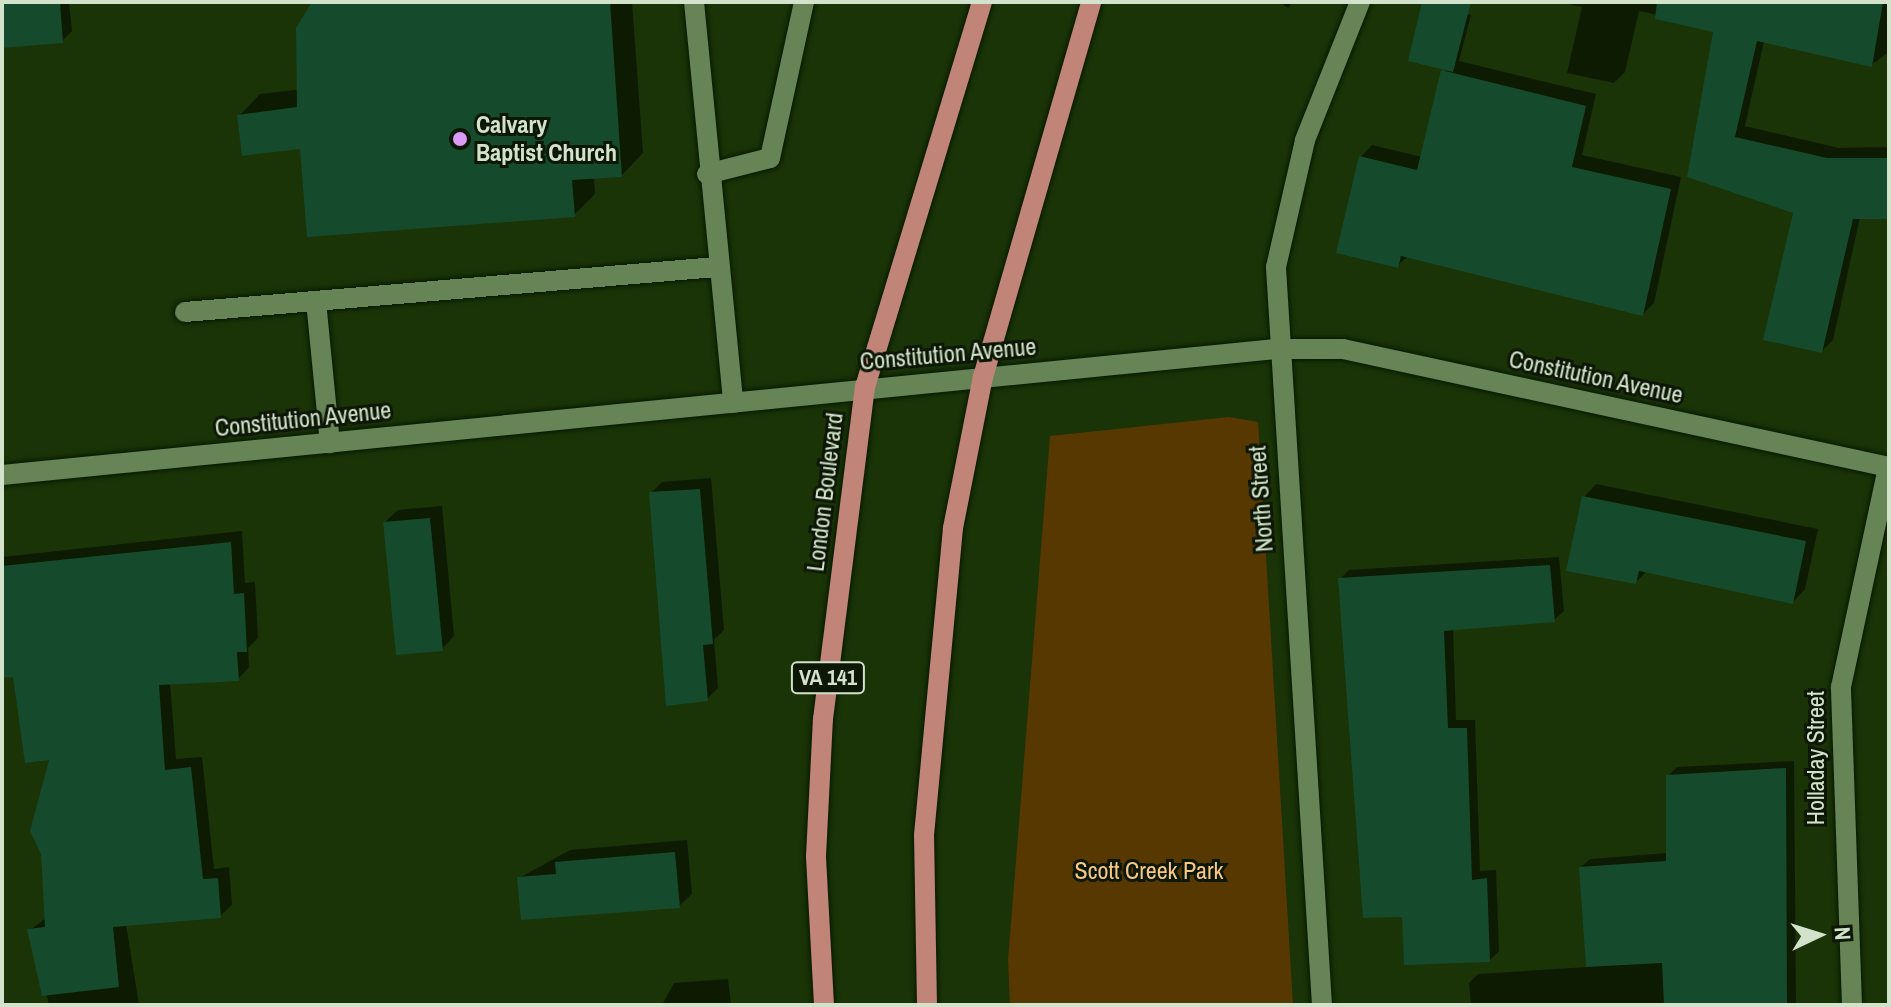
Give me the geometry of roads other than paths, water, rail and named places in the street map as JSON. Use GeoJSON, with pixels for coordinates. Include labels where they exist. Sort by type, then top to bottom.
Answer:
{"type":"FeatureCollection","features":[{"type":"Feature","properties":{"kind":"main road","name":"London Boulevard"},"geometry":{"type":"LineString","coordinates":[[824,1005],[816,856],[823,719],[865,387],[982,2]]}},
{"type":"Feature","properties":{"kind":"main road"},"geometry":{"type":"LineString","coordinates":[[927,1005],[924,835],[932,708],[953,528],[983,377],[1091,2]]}},
{"type":"Feature","properties":{"kind":"street"},"geometry":{"type":"LineString","coordinates":[[694,2],[716,267],[733,403]]}},
{"type":"Feature","properties":{"kind":"street"},"geometry":{"type":"LineString","coordinates":[[707,174],[770,158],[804,2]]}},
{"type":"Feature","properties":{"kind":"street","name":"North Street"},"geometry":{"type":"LineString","coordinates":[[1322,1005],[1276,349],[1284,219],[1305,140],[1360,2]]}},
{"type":"Feature","properties":{"kind":"street"},"geometry":{"type":"LineString","coordinates":[[185,312],[716,267]]}},
{"type":"Feature","properties":{"kind":"street"},"geometry":{"type":"LineString","coordinates":[[316,301],[330,443]]}},
{"type":"Feature","properties":{"kind":"street","name":"Constitution Avenue"},"geometry":{"type":"LineString","coordinates":[[2,475],[733,403],[865,387],[1276,349],[1343,349],[1889,467]]}},
{"type":"Feature","properties":{"kind":"street","name":"Holladay Street"},"geometry":{"type":"LineString","coordinates":[[1852,1005],[1841,687],[1889,467]]}},
{"type":"Feature","properties":{"kind":"place","name":"Calvary Baptist Church"},"geometry":{"type":"Point","coordinates":[460,139]}},
{"type":"Feature","properties":{"kind":"park label","name":"Scott Creek Park"},"geometry":{"type":"Point","coordinates":[1149,871]}}]}
